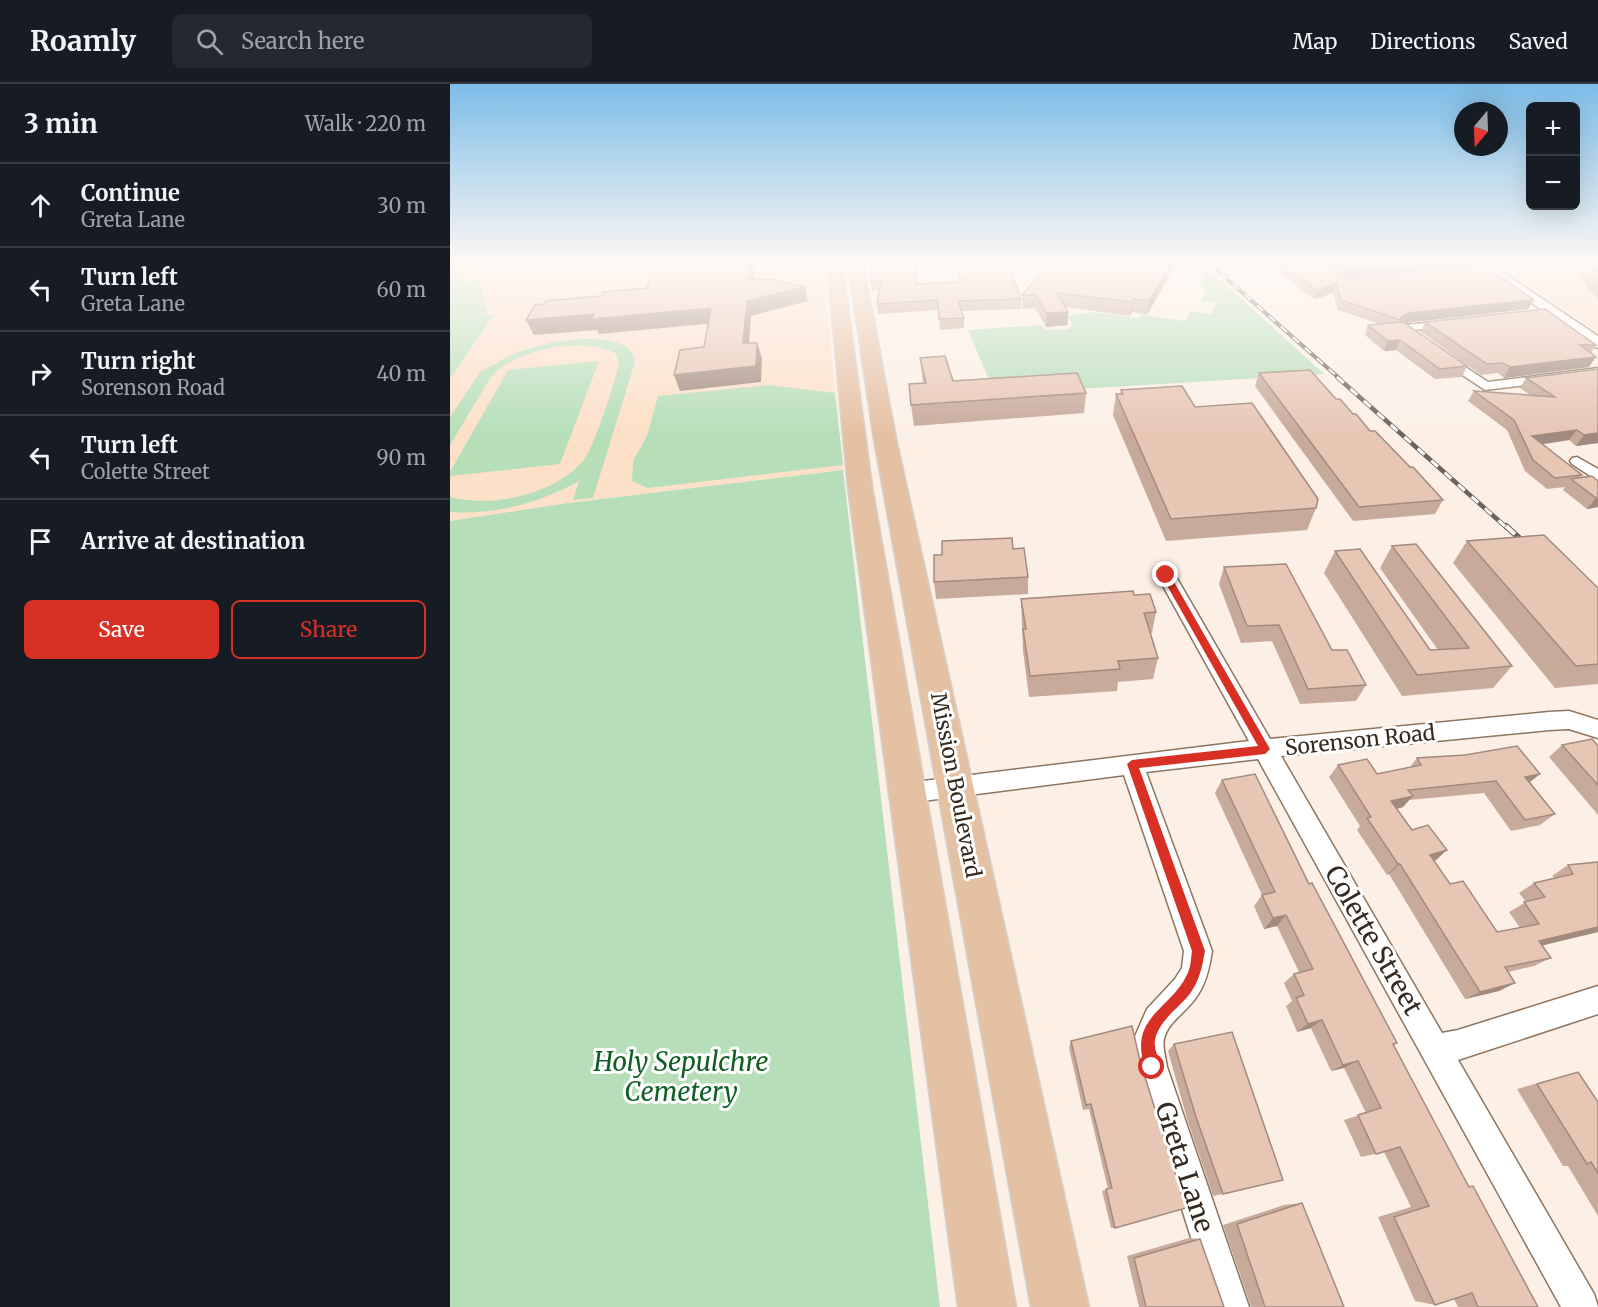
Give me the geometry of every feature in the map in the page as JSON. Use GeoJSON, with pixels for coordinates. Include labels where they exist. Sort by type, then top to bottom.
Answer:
{"type":"FeatureCollection","features":[{"type":"Feature","properties":{"kind":"main road"},"geometry":{"type":"LineString","coordinates":[[840,320],[850,406],[907,794],[987,1307]]}},
{"type":"Feature","properties":{"kind":"main road","name":"Mission Boulevard"},"geometry":{"type":"LineString","coordinates":[[865,320],[885,439],[957,785],[1060,1307]]}},
{"type":"Feature","properties":{"kind":"main road"},"geometry":{"type":"LineString","coordinates":[[850,406],[873,435],[885,439]]}},
{"type":"Feature","properties":{"kind":"street"},"geometry":{"type":"LineString","coordinates":[[1559,320],[1598,343]]}},
{"type":"Feature","properties":{"kind":"street"},"geometry":{"type":"LineString","coordinates":[[1461,322],[1404,328],[1485,386],[1598,372]]}},
{"type":"Feature","properties":{"kind":"street"},"geometry":{"type":"LineString","coordinates":[[1598,458],[1577,461],[1598,476]]}},
{"type":"Feature","properties":{"kind":"street","name":"Colette Street"},"geometry":{"type":"LineString","coordinates":[[1166,575],[1581,1307]]}},
{"type":"Feature","properties":{"kind":"street","name":"Sorenson Road"},"geometry":{"type":"LineString","coordinates":[[907,794],[957,785],[1132,764],[1549,721],[1569,720],[1598,729]]}},
{"type":"Feature","properties":{"kind":"street","name":"Greta Lane"},"geometry":{"type":"LineString","coordinates":[[1132,764],[1198,951],[1195,972],[1185,989],[1157,1019],[1148,1041],[1152,1067],[1230,1307]]}},
{"type":"Feature","properties":{"kind":"street"},"geometry":{"type":"LineString","coordinates":[[1436,1049],[1458,1045],[1598,1000]]}},
{"type":"Feature","properties":{"kind":"shaded area"},"geometry":{"type":"Polygon","coordinates":[[[491,320],[829,320],[843,470],[568,503],[450,521],[450,379],[491,320]]]}},
{"type":"Feature","properties":{"kind":"shaded area"},"geometry":{"type":"Polygon","coordinates":[[[1581,320],[1598,320],[1598,332],[1581,320]]]}},
{"type":"Feature","properties":{"kind":"green space"},"geometry":{"type":"Polygon","coordinates":[[[450,320],[491,320],[450,379],[450,320]]]}},
{"type":"Feature","properties":{"kind":"green space"},"geometry":{"type":"Polygon","coordinates":[[[1070,320],[1265,320],[1324,374],[995,394],[968,330],[1042,325],[1045,330],[1069,329],[1072,324],[1070,320]]]}},
{"type":"Feature","properties":{"kind":"green space"},"geometry":{"type":"Polygon","coordinates":[[[578,339],[612,341],[620,344],[632,354],[635,362],[593,498],[573,500],[579,481],[549,496],[517,506],[484,512],[450,512],[450,497],[484,501],[521,496],[555,483],[583,461],[593,443],[604,413],[619,362],[615,353],[601,348],[568,346],[550,348],[516,359],[502,367],[491,377],[450,445],[450,417],[480,372],[515,353],[553,342],[578,339]]]}},
{"type":"Feature","properties":{"kind":"green space"},"geometry":{"type":"Polygon","coordinates":[[[599,361],[560,464],[450,476],[450,472],[508,370],[599,361]]]}},
{"type":"Feature","properties":{"kind":"green space"},"geometry":{"type":"Polygon","coordinates":[[[768,385],[835,393],[843,465],[648,488],[632,481],[633,461],[647,436],[658,396],[768,385]]]}},
{"type":"Feature","properties":{"kind":"green space","name":"Holy Sepulchre Cemetery"},"geometry":{"type":"Polygon","coordinates":[[[843,470],[940,1307],[450,1307],[450,521],[568,503],[843,470]]]}},
{"type":"Feature","properties":{"kind":"building"},"geometry":{"type":"Polygon","coordinates":[[[709,320],[745,320],[743,343],[757,343],[756,366],[674,375],[680,350],[704,347],[709,320]]]}},
{"type":"Feature","properties":{"kind":"building"},"geometry":{"type":"Polygon","coordinates":[[[1561,320],[1596,345],[1580,345],[1596,357],[1510,367],[1503,363],[1487,364],[1425,322],[1561,320]]]}},
{"type":"Feature","properties":{"kind":"building"},"geometry":{"type":"Polygon","coordinates":[[[1403,322],[1467,366],[1440,369],[1400,340],[1388,341],[1368,325],[1403,322]]]}},
{"type":"Feature","properties":{"kind":"building"},"geometry":{"type":"Polygon","coordinates":[[[945,356],[953,381],[1077,373],[1086,393],[911,405],[909,384],[926,383],[920,358],[945,356]]]}},
{"type":"Feature","properties":{"kind":"building"},"geometry":{"type":"Polygon","coordinates":[[[1598,369],[1598,433],[1584,435],[1577,430],[1532,436],[1582,475],[1555,478],[1533,460],[1514,420],[1474,391],[1555,397],[1526,378],[1598,369]]]}},
{"type":"Feature","properties":{"kind":"building"},"geometry":{"type":"Polygon","coordinates":[[[1310,370],[1336,399],[1340,399],[1370,431],[1375,431],[1410,467],[1413,467],[1443,500],[1359,507],[1259,373],[1310,370]]]}},
{"type":"Feature","properties":{"kind":"building"},"geometry":{"type":"Polygon","coordinates":[[[1182,386],[1195,407],[1252,403],[1318,499],[1316,508],[1171,519],[1116,394],[1123,394],[1121,390],[1182,386]]]}},
{"type":"Feature","properties":{"kind":"building"},"geometry":{"type":"Polygon","coordinates":[[[1592,476],[1598,481],[1598,497],[1596,498],[1571,479],[1592,476]]]}},
{"type":"Feature","properties":{"kind":"building"},"geometry":{"type":"Polygon","coordinates":[[[1544,535],[1598,588],[1598,664],[1576,666],[1467,541],[1544,535]]]}},
{"type":"Feature","properties":{"kind":"building"},"geometry":{"type":"Polygon","coordinates":[[[1012,538],[1013,549],[1024,548],[1028,577],[934,582],[934,555],[942,555],[942,541],[1012,538]]]}},
{"type":"Feature","properties":{"kind":"building"},"geometry":{"type":"Polygon","coordinates":[[[1416,544],[1512,666],[1417,675],[1335,551],[1360,549],[1430,650],[1469,648],[1392,546],[1416,544]]]}},
{"type":"Feature","properties":{"kind":"building"},"geometry":{"type":"Polygon","coordinates":[[[1286,564],[1332,650],[1347,650],[1366,685],[1308,689],[1279,625],[1247,626],[1224,567],[1286,564]]]}},
{"type":"Feature","properties":{"kind":"building"},"geometry":{"type":"Polygon","coordinates":[[[1133,591],[1134,595],[1150,594],[1156,612],[1144,613],[1158,658],[1118,661],[1120,669],[1030,676],[1021,599],[1133,591]]]}},
{"type":"Feature","properties":{"kind":"building"},"geometry":{"type":"Polygon","coordinates":[[[1592,739],[1598,746],[1598,785],[1562,745],[1592,739]]]}},
{"type":"Feature","properties":{"kind":"building"},"geometry":{"type":"Polygon","coordinates":[[[1517,746],[1540,774],[1525,777],[1555,814],[1525,820],[1496,781],[1408,790],[1413,796],[1391,801],[1412,830],[1428,825],[1447,850],[1430,855],[1450,884],[1463,881],[1497,932],[1539,924],[1524,902],[1545,897],[1534,883],[1573,874],[1568,865],[1598,862],[1598,927],[1539,941],[1551,958],[1505,967],[1515,983],[1480,992],[1400,864],[1367,818],[1371,817],[1338,765],[1367,759],[1377,774],[1421,765],[1417,758],[1465,755],[1517,746]]]}},
{"type":"Feature","properties":{"kind":"building"},"geometry":{"type":"Polygon","coordinates":[[[1255,774],[1309,884],[1312,883],[1397,1043],[1393,1044],[1420,1095],[1469,1187],[1473,1186],[1538,1307],[1478,1307],[1472,1293],[1435,1305],[1394,1217],[1429,1206],[1400,1147],[1376,1154],[1358,1115],[1381,1108],[1358,1061],[1343,1065],[1322,1020],[1308,1024],[1296,998],[1304,995],[1294,974],[1313,969],[1286,915],[1273,918],[1262,895],[1275,892],[1222,780],[1255,774]]]}},
{"type":"Feature","properties":{"kind":"building"},"geometry":{"type":"Polygon","coordinates":[[[1132,1026],[1140,1061],[1186,1208],[1115,1228],[1106,1189],[1112,1188],[1091,1104],[1086,1105],[1071,1041],[1132,1026]]]}},
{"type":"Feature","properties":{"kind":"building"},"geometry":{"type":"Polygon","coordinates":[[[1232,1032],[1283,1180],[1223,1194],[1174,1044],[1232,1032]]]}},
{"type":"Feature","properties":{"kind":"building"},"geometry":{"type":"Polygon","coordinates":[[[1578,1072],[1598,1102],[1598,1173],[1591,1162],[1587,1164],[1537,1084],[1578,1072]]]}},
{"type":"Feature","properties":{"kind":"building"},"geometry":{"type":"Polygon","coordinates":[[[1302,1203],[1344,1307],[1265,1307],[1237,1224],[1302,1203]]]}},
{"type":"Feature","properties":{"kind":"building"},"geometry":{"type":"Polygon","coordinates":[[[1200,1239],[1224,1307],[1146,1307],[1134,1258],[1200,1239]]]}},
{"type":"Feature","properties":{"kind":"railway"},"geometry":{"type":"LineString","coordinates":[[1274,320],[1339,378]]}},
{"type":"Feature","properties":{"kind":"railway"},"geometry":{"type":"LineString","coordinates":[[1337,377],[1507,528]]}},
{"type":"Feature","properties":{"kind":"railway"},"geometry":{"type":"LineString","coordinates":[[1506,526],[1530,548]]}},
{"type":"Feature","properties":{"kind":"route"},"geometry":{"type":"LineString","coordinates":[[1152,1067],[1148,1041],[1157,1019],[1185,989],[1195,972],[1198,951],[1132,764],[1265,749],[1166,575]]}}]}
